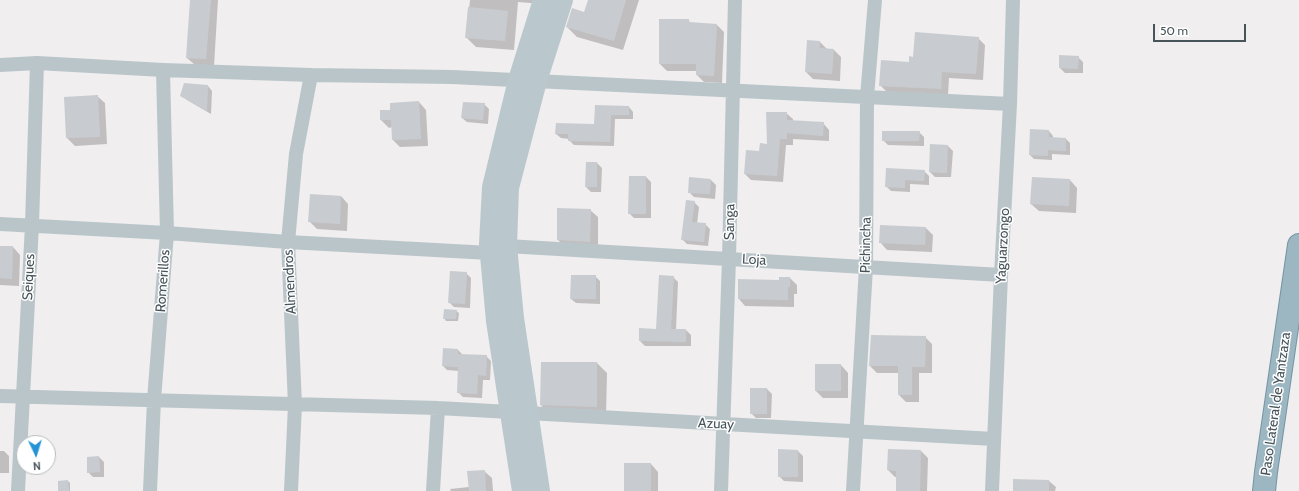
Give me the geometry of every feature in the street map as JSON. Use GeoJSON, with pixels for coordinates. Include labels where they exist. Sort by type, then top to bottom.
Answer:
{"type":"FeatureCollection","features":[{"type":"Feature","properties":{"kind":"highway","name":"Paso Lateral de Yantzaza"},"geometry":{"type":"LineString","coordinates":[[1264,491],[1299,245]]}},
{"type":"Feature","properties":{"kind":"main road"},"geometry":{"type":"LineString","coordinates":[[499,250],[489,244],[492,187],[518,80],[543,0]]}},
{"type":"Feature","properties":{"kind":"main road"},"geometry":{"type":"LineString","coordinates":[[522,491],[520,413],[514,318],[499,250],[509,188],[537,81],[563,0]]}},
{"type":"Feature","properties":{"kind":"main road"},"geometry":{"type":"LineString","coordinates":[[520,413],[540,491]]}},
{"type":"Feature","properties":{"kind":"street","name":"Sanga"},"geometry":{"type":"LineString","coordinates":[[721,491],[729,259],[735,0]]}},
{"type":"Feature","properties":{"kind":"street","name":"Pichincha"},"geometry":{"type":"LineString","coordinates":[[853,491],[866,267],[867,97],[875,0]]}},
{"type":"Feature","properties":{"kind":"street","name":"Yaguarzongo"},"geometry":{"type":"LineString","coordinates":[[992,491],[1010,104],[1013,0]]}},
{"type":"Feature","properties":{"kind":"street"},"geometry":{"type":"LineString","coordinates":[[0,65],[37,63],[163,70],[311,75],[452,77],[1010,104]]}},
{"type":"Feature","properties":{"kind":"street","name":"Seiques"},"geometry":{"type":"LineString","coordinates":[[18,491],[32,225],[37,63]]}},
{"type":"Feature","properties":{"kind":"street","name":"Romerillos"},"geometry":{"type":"LineString","coordinates":[[150,491],[154,400],[167,233],[163,70]]}},
{"type":"Feature","properties":{"kind":"street","name":"Almendros"},"geometry":{"type":"LineString","coordinates":[[291,491],[295,404],[288,242],[296,154],[311,75]]}},
{"type":"Feature","properties":{"kind":"street","name":"Loja"},"geometry":{"type":"LineString","coordinates":[[0,224],[167,233],[288,242],[729,259],[1001,275]]}},
{"type":"Feature","properties":{"kind":"street","name":"Azuay"},"geometry":{"type":"LineString","coordinates":[[0,396],[438,408],[994,439]]}},
{"type":"Feature","properties":{"kind":"street"},"geometry":{"type":"LineString","coordinates":[[433,491],[438,408]]}},
{"type":"Feature","properties":{"kind":"building"},"geometry":{"type":"Polygon","coordinates":[[[190,0],[211,0],[206,59],[186,58],[190,0]]]}},
{"type":"Feature","properties":{"kind":"building"},"geometry":{"type":"Polygon","coordinates":[[[588,0],[626,0],[614,41],[566,27],[572,8],[584,12],[588,0]]]}},
{"type":"Feature","properties":{"kind":"building"},"geometry":{"type":"Polygon","coordinates":[[[468,7],[508,11],[505,41],[465,38],[468,7]]]}},
{"type":"Feature","properties":{"kind":"building"},"geometry":{"type":"Polygon","coordinates":[[[659,19],[689,19],[689,22],[717,24],[714,76],[696,75],[696,64],[659,64],[659,19]]]}},
{"type":"Feature","properties":{"kind":"building"},"geometry":{"type":"Polygon","coordinates":[[[915,32],[979,37],[976,74],[942,72],[941,89],[879,86],[881,60],[909,62],[909,56],[913,57],[915,32]]]}},
{"type":"Feature","properties":{"kind":"building"},"geometry":{"type":"Polygon","coordinates":[[[807,40],[820,41],[820,48],[834,49],[832,74],[805,72],[807,40]]]}},
{"type":"Feature","properties":{"kind":"building"},"geometry":{"type":"Polygon","coordinates":[[[1059,55],[1079,56],[1078,69],[1059,68],[1059,55]]]}},
{"type":"Feature","properties":{"kind":"building"},"geometry":{"type":"Polygon","coordinates":[[[184,83],[208,85],[207,111],[180,96],[184,83]]]}},
{"type":"Feature","properties":{"kind":"building"},"geometry":{"type":"Polygon","coordinates":[[[98,95],[100,137],[66,138],[64,97],[98,95]]]}},
{"type":"Feature","properties":{"kind":"building"},"geometry":{"type":"Polygon","coordinates":[[[419,101],[421,139],[392,140],[391,120],[380,120],[380,110],[390,110],[390,103],[419,101]]]}},
{"type":"Feature","properties":{"kind":"building"},"geometry":{"type":"Polygon","coordinates":[[[463,102],[485,103],[483,120],[461,118],[463,102]]]}},
{"type":"Feature","properties":{"kind":"building"},"geometry":{"type":"Polygon","coordinates":[[[595,105],[629,106],[629,115],[611,115],[610,142],[568,141],[568,134],[555,134],[556,123],[594,124],[595,105]]]}},
{"type":"Feature","properties":{"kind":"building"},"geometry":{"type":"Polygon","coordinates":[[[766,112],[787,112],[787,120],[824,122],[823,136],[787,133],[787,139],[780,139],[777,176],[744,174],[746,150],[759,151],[760,143],[767,144],[766,112]]]}},
{"type":"Feature","properties":{"kind":"building"},"geometry":{"type":"Polygon","coordinates":[[[1030,129],[1049,130],[1049,137],[1066,138],[1066,151],[1048,150],[1048,156],[1029,155],[1030,129]]]}},
{"type":"Feature","properties":{"kind":"building"},"geometry":{"type":"Polygon","coordinates":[[[882,131],[920,131],[919,141],[882,141],[882,131]]]}},
{"type":"Feature","properties":{"kind":"building"},"geometry":{"type":"Polygon","coordinates":[[[930,144],[948,145],[947,173],[929,172],[930,144]]]}},
{"type":"Feature","properties":{"kind":"building"},"geometry":{"type":"Polygon","coordinates":[[[586,162],[597,162],[597,187],[585,187],[586,162]]]}},
{"type":"Feature","properties":{"kind":"building"},"geometry":{"type":"Polygon","coordinates":[[[886,168],[925,170],[924,181],[905,180],[905,188],[885,187],[886,168]]]}},
{"type":"Feature","properties":{"kind":"building"},"geometry":{"type":"Polygon","coordinates":[[[629,176],[646,176],[646,214],[628,214],[629,176]]]}},
{"type":"Feature","properties":{"kind":"building"},"geometry":{"type":"Polygon","coordinates":[[[689,177],[711,179],[710,194],[688,193],[689,177]]]}},
{"type":"Feature","properties":{"kind":"building"},"geometry":{"type":"Polygon","coordinates":[[[1032,177],[1070,179],[1069,206],[1030,204],[1032,177]]]}},
{"type":"Feature","properties":{"kind":"building"},"geometry":{"type":"Polygon","coordinates":[[[310,194],[341,196],[340,224],[308,222],[310,194]]]}},
{"type":"Feature","properties":{"kind":"building"},"geometry":{"type":"Polygon","coordinates":[[[686,200],[695,201],[692,222],[706,223],[704,242],[681,240],[686,200]]]}},
{"type":"Feature","properties":{"kind":"building"},"geometry":{"type":"Polygon","coordinates":[[[557,208],[591,209],[590,242],[557,240],[557,208]]]}},
{"type":"Feature","properties":{"kind":"building"},"geometry":{"type":"Polygon","coordinates":[[[880,225],[926,227],[925,245],[879,243],[880,225]]]}},
{"type":"Feature","properties":{"kind":"building"},"geometry":{"type":"Polygon","coordinates":[[[0,246],[13,246],[12,279],[0,278],[0,246]]]}},
{"type":"Feature","properties":{"kind":"building"},"geometry":{"type":"Polygon","coordinates":[[[450,271],[467,272],[465,304],[448,303],[450,271]]]}},
{"type":"Feature","properties":{"kind":"building"},"geometry":{"type":"Polygon","coordinates":[[[571,275],[596,275],[596,299],[570,299],[571,275]]]}},
{"type":"Feature","properties":{"kind":"building"},"geometry":{"type":"Polygon","coordinates":[[[659,275],[674,276],[671,329],[686,329],[686,342],[639,341],[639,328],[656,329],[659,275]]]}},
{"type":"Feature","properties":{"kind":"building"},"geometry":{"type":"Polygon","coordinates":[[[779,277],[790,277],[788,300],[738,299],[738,279],[779,280],[779,277]]]}},
{"type":"Feature","properties":{"kind":"building"},"geometry":{"type":"Polygon","coordinates":[[[444,309],[457,310],[456,319],[443,319],[444,309]]]}},
{"type":"Feature","properties":{"kind":"building"},"geometry":{"type":"Polygon","coordinates":[[[871,335],[926,336],[925,367],[912,367],[912,395],[898,395],[898,366],[869,366],[871,335]]]}},
{"type":"Feature","properties":{"kind":"building"},"geometry":{"type":"Polygon","coordinates":[[[443,348],[458,349],[458,354],[487,355],[486,376],[478,375],[477,394],[457,393],[458,367],[442,366],[443,348]]]}},
{"type":"Feature","properties":{"kind":"building"},"geometry":{"type":"Polygon","coordinates":[[[541,362],[597,362],[597,407],[540,405],[541,362]]]}},
{"type":"Feature","properties":{"kind":"building"},"geometry":{"type":"Polygon","coordinates":[[[815,364],[841,364],[841,391],[815,391],[815,364]]]}},
{"type":"Feature","properties":{"kind":"building"},"geometry":{"type":"Polygon","coordinates":[[[750,388],[767,388],[767,414],[750,414],[750,388]]]}},
{"type":"Feature","properties":{"kind":"building"},"geometry":{"type":"Polygon","coordinates":[[[778,449],[798,450],[798,477],[778,477],[778,449]]]}},
{"type":"Feature","properties":{"kind":"building"},"geometry":{"type":"Polygon","coordinates":[[[888,449],[921,450],[920,491],[896,491],[896,471],[887,470],[888,449]]]}},
{"type":"Feature","properties":{"kind":"building"},"geometry":{"type":"Polygon","coordinates":[[[99,456],[100,472],[87,473],[87,457],[99,456]]]}},
{"type":"Feature","properties":{"kind":"building"},"geometry":{"type":"Polygon","coordinates":[[[624,463],[651,463],[651,491],[624,491],[624,463]]]}},
{"type":"Feature","properties":{"kind":"building"},"geometry":{"type":"Polygon","coordinates":[[[485,470],[486,491],[469,491],[467,471],[485,470]]]}},
{"type":"Feature","properties":{"kind":"building"},"geometry":{"type":"Polygon","coordinates":[[[1013,479],[1049,480],[1049,491],[1013,491],[1013,479]]]}},
{"type":"Feature","properties":{"kind":"building"},"geometry":{"type":"Polygon","coordinates":[[[68,480],[69,491],[58,491],[58,481],[68,480]]]}}]}
